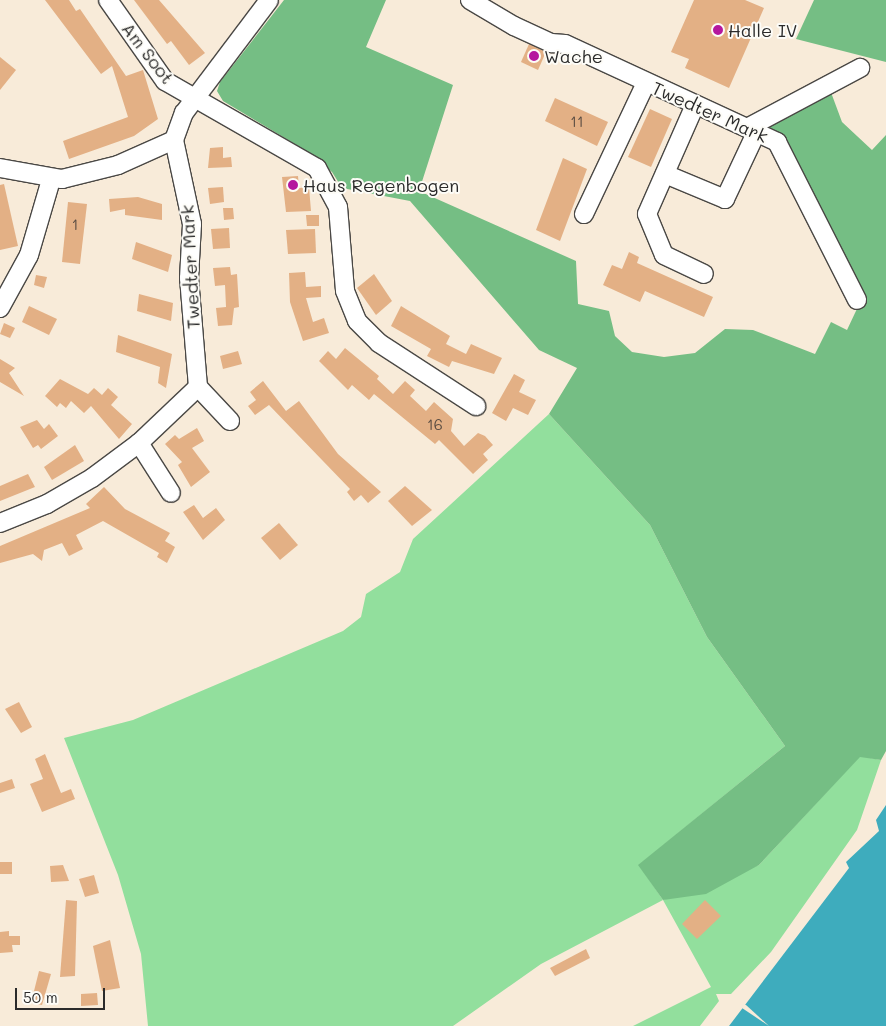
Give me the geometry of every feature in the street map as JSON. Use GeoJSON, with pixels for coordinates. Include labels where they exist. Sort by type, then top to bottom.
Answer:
{"type":"FeatureCollection","features":[{"type":"Feature","properties":{"kind":"street","name":"Am Soot"},"geometry":{"type":"LineString","coordinates":[[108,0],[165,81],[317,168],[338,207],[345,291],[357,321],[379,343],[476,406]]}},
{"type":"Feature","properties":{"kind":"street"},"geometry":{"type":"LineString","coordinates":[[0,168],[51,180],[118,165],[174,140],[195,98],[270,0]]}},
{"type":"Feature","properties":{"kind":"street","name":"Twedter Mark"},"geometry":{"type":"LineString","coordinates":[[470,0],[508,19],[514,26],[551,43],[565,44],[777,142],[788,157],[857,300]]}},
{"type":"Feature","properties":{"kind":"street"},"geometry":{"type":"LineString","coordinates":[[665,174],[724,200],[752,130],[860,68]]}},
{"type":"Feature","properties":{"kind":"street"},"geometry":{"type":"LineString","coordinates":[[584,214],[646,83]]}},
{"type":"Feature","properties":{"kind":"street"},"geometry":{"type":"LineString","coordinates":[[694,105],[646,214],[664,256],[704,274]]}},
{"type":"Feature","properties":{"kind":"street","name":"Twedter Mark"},"geometry":{"type":"LineString","coordinates":[[174,140],[192,224],[190,286],[198,386]]}},
{"type":"Feature","properties":{"kind":"street"},"geometry":{"type":"LineString","coordinates":[[0,308],[29,255],[51,180]]}},
{"type":"Feature","properties":{"kind":"street"},"geometry":{"type":"LineString","coordinates":[[0,523],[47,504],[139,443],[198,386],[230,421]]}},
{"type":"Feature","properties":{"kind":"street"},"geometry":{"type":"LineString","coordinates":[[139,443],[171,493]]}},
{"type":"Feature","properties":{"kind":"green space"},"geometry":{"type":"Polygon","coordinates":[[[284,0],[386,0],[366,47],[453,85],[419,191],[576,261],[578,304],[609,311],[615,336],[632,352],[664,357],[695,353],[725,329],[753,330],[815,354],[831,322],[847,330],[863,296],[785,137],[767,131],[762,124],[829,87],[842,122],[872,150],[886,135],[886,751],[881,760],[860,757],[759,865],[706,894],[663,900],[638,865],[785,746],[707,637],[650,525],[549,414],[577,368],[539,350],[410,201],[342,188],[332,172],[308,152],[223,101],[217,91],[220,82],[284,0]]]}},
{"type":"Feature","properties":{"kind":"green space"},"geometry":{"type":"Polygon","coordinates":[[[814,0],[886,0],[886,62],[796,39],[814,0]]]}},
{"type":"Feature","properties":{"kind":"green space"},"geometry":{"type":"Polygon","coordinates":[[[549,414],[650,525],[707,637],[785,746],[639,865],[663,900],[541,964],[453,1026],[148,1026],[141,954],[118,875],[64,738],[133,720],[343,631],[361,617],[366,594],[400,572],[413,539],[549,414]]]}},
{"type":"Feature","properties":{"kind":"green space"},"geometry":{"type":"Polygon","coordinates":[[[860,756],[881,760],[857,830],[771,952],[731,994],[716,994],[719,1001],[700,1026],[633,1026],[711,987],[663,900],[759,865],[860,756]]]}},
{"type":"Feature","properties":{"kind":"water"},"geometry":{"type":"Polygon","coordinates":[[[886,805],[886,1026],[729,1026],[849,868],[846,862],[879,831],[876,820],[886,805]]]}},
{"type":"Feature","properties":{"kind":"pier"},"geometry":{"type":"Polygon","coordinates":[[[741,1003],[746,1005],[769,1026],[739,1006],[741,1003]]]}},
{"type":"Feature","properties":{"kind":"building"},"geometry":{"type":"Polygon","coordinates":[[[45,0],[69,0],[76,11],[80,9],[126,76],[143,70],[158,119],[134,136],[69,159],[63,141],[128,117],[112,66],[101,74],[45,0]]]}},
{"type":"Feature","properties":{"kind":"building"},"geometry":{"type":"Polygon","coordinates":[[[134,0],[159,0],[205,53],[189,65],[171,41],[167,44],[134,0]]]}},
{"type":"Feature","properties":{"kind":"building","name":"Halle IV"},"geometry":{"type":"Polygon","coordinates":[[[694,0],[745,0],[764,8],[729,88],[685,68],[689,59],[671,52],[694,0]]]}},
{"type":"Feature","properties":{"kind":"building","name":"Wache"},"geometry":{"type":"Polygon","coordinates":[[[529,44],[546,52],[538,70],[521,62],[529,44]]]}},
{"type":"Feature","properties":{"kind":"building"},"geometry":{"type":"Polygon","coordinates":[[[0,57],[16,70],[0,90],[0,57]]]}},
{"type":"Feature","properties":{"kind":"building"},"geometry":{"type":"Polygon","coordinates":[[[555,98],[608,122],[597,146],[545,121],[555,98]]]}},
{"type":"Feature","properties":{"kind":"building"},"geometry":{"type":"Polygon","coordinates":[[[650,109],[672,119],[651,167],[628,157],[650,109]]]}},
{"type":"Feature","properties":{"kind":"building"},"geometry":{"type":"Polygon","coordinates":[[[223,147],[223,158],[231,157],[232,167],[208,168],[210,148],[223,147]]]}},
{"type":"Feature","properties":{"kind":"building"},"geometry":{"type":"Polygon","coordinates":[[[563,158],[587,169],[560,241],[536,230],[563,158]]]}},
{"type":"Feature","properties":{"kind":"building"},"geometry":{"type":"Polygon","coordinates":[[[298,176],[299,188],[309,187],[311,211],[286,212],[282,177],[298,176]]]}},
{"type":"Feature","properties":{"kind":"building"},"geometry":{"type":"Polygon","coordinates":[[[4,184],[18,246],[0,250],[0,185],[4,184]]]}},
{"type":"Feature","properties":{"kind":"building"},"geometry":{"type":"Polygon","coordinates":[[[223,187],[224,202],[210,204],[208,188],[223,187]]]}},
{"type":"Feature","properties":{"kind":"building"},"geometry":{"type":"Polygon","coordinates":[[[138,197],[162,204],[162,220],[125,215],[125,209],[110,212],[109,199],[138,197]]]}},
{"type":"Feature","properties":{"kind":"building"},"geometry":{"type":"Polygon","coordinates":[[[68,202],[87,204],[80,264],[62,262],[68,202]]]}},
{"type":"Feature","properties":{"kind":"building"},"geometry":{"type":"Polygon","coordinates":[[[223,208],[233,208],[234,219],[224,220],[223,208]]]}},
{"type":"Feature","properties":{"kind":"building"},"geometry":{"type":"Polygon","coordinates":[[[306,215],[319,215],[319,226],[307,226],[306,215]]]}},
{"type":"Feature","properties":{"kind":"building"},"geometry":{"type":"Polygon","coordinates":[[[229,228],[230,248],[213,249],[211,229],[229,228]]]}},
{"type":"Feature","properties":{"kind":"building"},"geometry":{"type":"Polygon","coordinates":[[[315,229],[316,253],[288,254],[286,230],[315,229]]]}},
{"type":"Feature","properties":{"kind":"building"},"geometry":{"type":"Polygon","coordinates":[[[136,242],[172,255],[168,272],[132,259],[136,242]]]}},
{"type":"Feature","properties":{"kind":"building"},"geometry":{"type":"Polygon","coordinates":[[[629,252],[639,257],[637,263],[713,297],[704,317],[645,291],[640,302],[603,285],[612,265],[622,269],[629,252]]]}},
{"type":"Feature","properties":{"kind":"building"},"geometry":{"type":"Polygon","coordinates":[[[230,267],[231,275],[237,274],[239,307],[234,308],[232,325],[218,326],[216,308],[226,307],[225,285],[215,286],[213,268],[230,267]]]}},
{"type":"Feature","properties":{"kind":"building"},"geometry":{"type":"Polygon","coordinates":[[[305,272],[306,287],[321,286],[321,297],[306,298],[313,322],[324,318],[329,333],[303,341],[290,302],[289,273],[305,272]]]}},
{"type":"Feature","properties":{"kind":"building"},"geometry":{"type":"Polygon","coordinates":[[[374,274],[392,301],[376,315],[357,288],[374,274]]]}},
{"type":"Feature","properties":{"kind":"building"},"geometry":{"type":"Polygon","coordinates":[[[36,275],[47,277],[44,288],[34,285],[36,275]]]}},
{"type":"Feature","properties":{"kind":"building"},"geometry":{"type":"Polygon","coordinates":[[[139,294],[173,303],[171,321],[137,311],[139,294]]]}},
{"type":"Feature","properties":{"kind":"building"},"geometry":{"type":"Polygon","coordinates":[[[29,306],[57,319],[49,335],[22,322],[29,306]]]}},
{"type":"Feature","properties":{"kind":"building"},"geometry":{"type":"Polygon","coordinates":[[[401,306],[450,336],[446,344],[466,354],[471,344],[502,358],[494,374],[452,361],[449,367],[427,356],[431,349],[391,326],[401,306]]]}},
{"type":"Feature","properties":{"kind":"building"},"geometry":{"type":"Polygon","coordinates":[[[4,323],[15,328],[10,338],[0,334],[4,323]]]}},
{"type":"Feature","properties":{"kind":"building"},"geometry":{"type":"Polygon","coordinates":[[[118,335],[172,354],[166,388],[158,383],[160,367],[116,352],[118,335]]]}},
{"type":"Feature","properties":{"kind":"building"},"geometry":{"type":"Polygon","coordinates":[[[345,348],[379,376],[377,379],[393,394],[405,381],[415,390],[410,396],[426,411],[434,402],[453,419],[451,431],[464,446],[478,433],[485,436],[493,445],[483,454],[488,460],[473,474],[439,440],[435,444],[374,394],[369,400],[352,385],[348,390],[319,361],[328,351],[336,359],[345,348]]]}},
{"type":"Feature","properties":{"kind":"building"},"geometry":{"type":"Polygon","coordinates":[[[238,351],[242,364],[223,369],[220,356],[238,351]]]}},
{"type":"Feature","properties":{"kind":"building"},"geometry":{"type":"Polygon","coordinates":[[[0,359],[15,368],[9,373],[24,396],[0,382],[0,359]]]}},
{"type":"Feature","properties":{"kind":"building"},"geometry":{"type":"Polygon","coordinates":[[[514,374],[525,380],[519,392],[536,400],[528,415],[513,408],[506,421],[492,413],[514,374]]]}},
{"type":"Feature","properties":{"kind":"building"},"geometry":{"type":"Polygon","coordinates":[[[60,379],[88,394],[94,388],[102,395],[108,388],[118,397],[111,405],[132,424],[119,439],[91,406],[84,413],[71,401],[66,408],[60,403],[57,407],[45,396],[60,379]]]}},
{"type":"Feature","properties":{"kind":"building"},"geometry":{"type":"Polygon","coordinates":[[[263,381],[286,411],[299,401],[338,454],[381,492],[368,503],[361,495],[354,501],[347,492],[350,489],[269,405],[255,415],[248,406],[256,400],[250,392],[263,381]]]}},
{"type":"Feature","properties":{"kind":"building"},"geometry":{"type":"Polygon","coordinates":[[[37,420],[44,429],[49,424],[58,436],[41,449],[38,445],[33,448],[20,427],[37,420]]]}},
{"type":"Feature","properties":{"kind":"building"},"geometry":{"type":"Polygon","coordinates":[[[197,428],[204,441],[192,448],[210,472],[191,487],[178,465],[182,462],[165,444],[175,435],[179,439],[197,428]]]}},
{"type":"Feature","properties":{"kind":"building"},"geometry":{"type":"Polygon","coordinates":[[[75,445],[84,461],[52,480],[44,467],[75,445]]]}},
{"type":"Feature","properties":{"kind":"building"},"geometry":{"type":"Polygon","coordinates":[[[28,474],[35,487],[0,501],[0,486],[28,474]]]}},
{"type":"Feature","properties":{"kind":"building"},"geometry":{"type":"Polygon","coordinates":[[[405,486],[432,510],[412,526],[388,501],[405,486]]]}},
{"type":"Feature","properties":{"kind":"building"},"geometry":{"type":"Polygon","coordinates":[[[104,487],[125,509],[170,533],[165,541],[175,547],[167,563],[157,557],[159,553],[103,521],[76,535],[83,549],[69,556],[62,543],[44,550],[42,561],[33,554],[0,563],[0,546],[90,508],[86,504],[104,487]]]}},
{"type":"Feature","properties":{"kind":"building"},"geometry":{"type":"Polygon","coordinates":[[[194,505],[203,518],[216,508],[225,520],[203,540],[183,512],[194,505]]]}},
{"type":"Feature","properties":{"kind":"building"},"geometry":{"type":"Polygon","coordinates":[[[279,523],[298,545],[280,560],[261,538],[279,523]]]}},
{"type":"Feature","properties":{"kind":"building"},"geometry":{"type":"Polygon","coordinates":[[[19,702],[32,727],[21,733],[5,709],[19,702]]]}},
{"type":"Feature","properties":{"kind":"building"},"geometry":{"type":"Polygon","coordinates":[[[45,754],[61,793],[71,789],[75,799],[42,812],[30,784],[43,779],[35,759],[45,754]]]}},
{"type":"Feature","properties":{"kind":"building"},"geometry":{"type":"Polygon","coordinates":[[[12,779],[15,788],[0,793],[0,783],[12,779]]]}},
{"type":"Feature","properties":{"kind":"building"},"geometry":{"type":"Polygon","coordinates":[[[0,862],[12,862],[12,874],[0,874],[0,862]]]}},
{"type":"Feature","properties":{"kind":"building"},"geometry":{"type":"Polygon","coordinates":[[[63,865],[69,881],[51,882],[50,866],[63,865]]]}},
{"type":"Feature","properties":{"kind":"building"},"geometry":{"type":"Polygon","coordinates":[[[94,875],[99,893],[85,897],[79,879],[94,875]]]}},
{"type":"Feature","properties":{"kind":"building"},"geometry":{"type":"Polygon","coordinates":[[[66,900],[77,901],[75,976],[60,977],[66,900]]]}},
{"type":"Feature","properties":{"kind":"building"},"geometry":{"type":"Polygon","coordinates":[[[705,900],[721,916],[697,939],[682,924],[705,900]]]}},
{"type":"Feature","properties":{"kind":"building"},"geometry":{"type":"Polygon","coordinates":[[[9,931],[9,936],[20,936],[20,945],[12,945],[13,952],[0,953],[0,932],[9,931]]]}},
{"type":"Feature","properties":{"kind":"building"},"geometry":{"type":"Polygon","coordinates":[[[110,940],[120,988],[102,991],[93,946],[110,940]]]}},
{"type":"Feature","properties":{"kind":"building"},"geometry":{"type":"Polygon","coordinates":[[[586,949],[590,958],[555,976],[550,968],[586,949]]]}},
{"type":"Feature","properties":{"kind":"building"},"geometry":{"type":"Polygon","coordinates":[[[39,971],[51,974],[42,1005],[31,1003],[39,971]]]}},
{"type":"Feature","properties":{"kind":"building"},"geometry":{"type":"Polygon","coordinates":[[[97,993],[98,1005],[81,1006],[81,994],[97,993]]]}},
{"type":"Feature","properties":{"kind":"place","name":"Halle IV"},"geometry":{"type":"Point","coordinates":[718,30]}},
{"type":"Feature","properties":{"kind":"place","name":"Wache"},"geometry":{"type":"Point","coordinates":[534,56]}},
{"type":"Feature","properties":{"kind":"place","name":"Haus Regenbogen"},"geometry":{"type":"Point","coordinates":[293,185]}}]}
